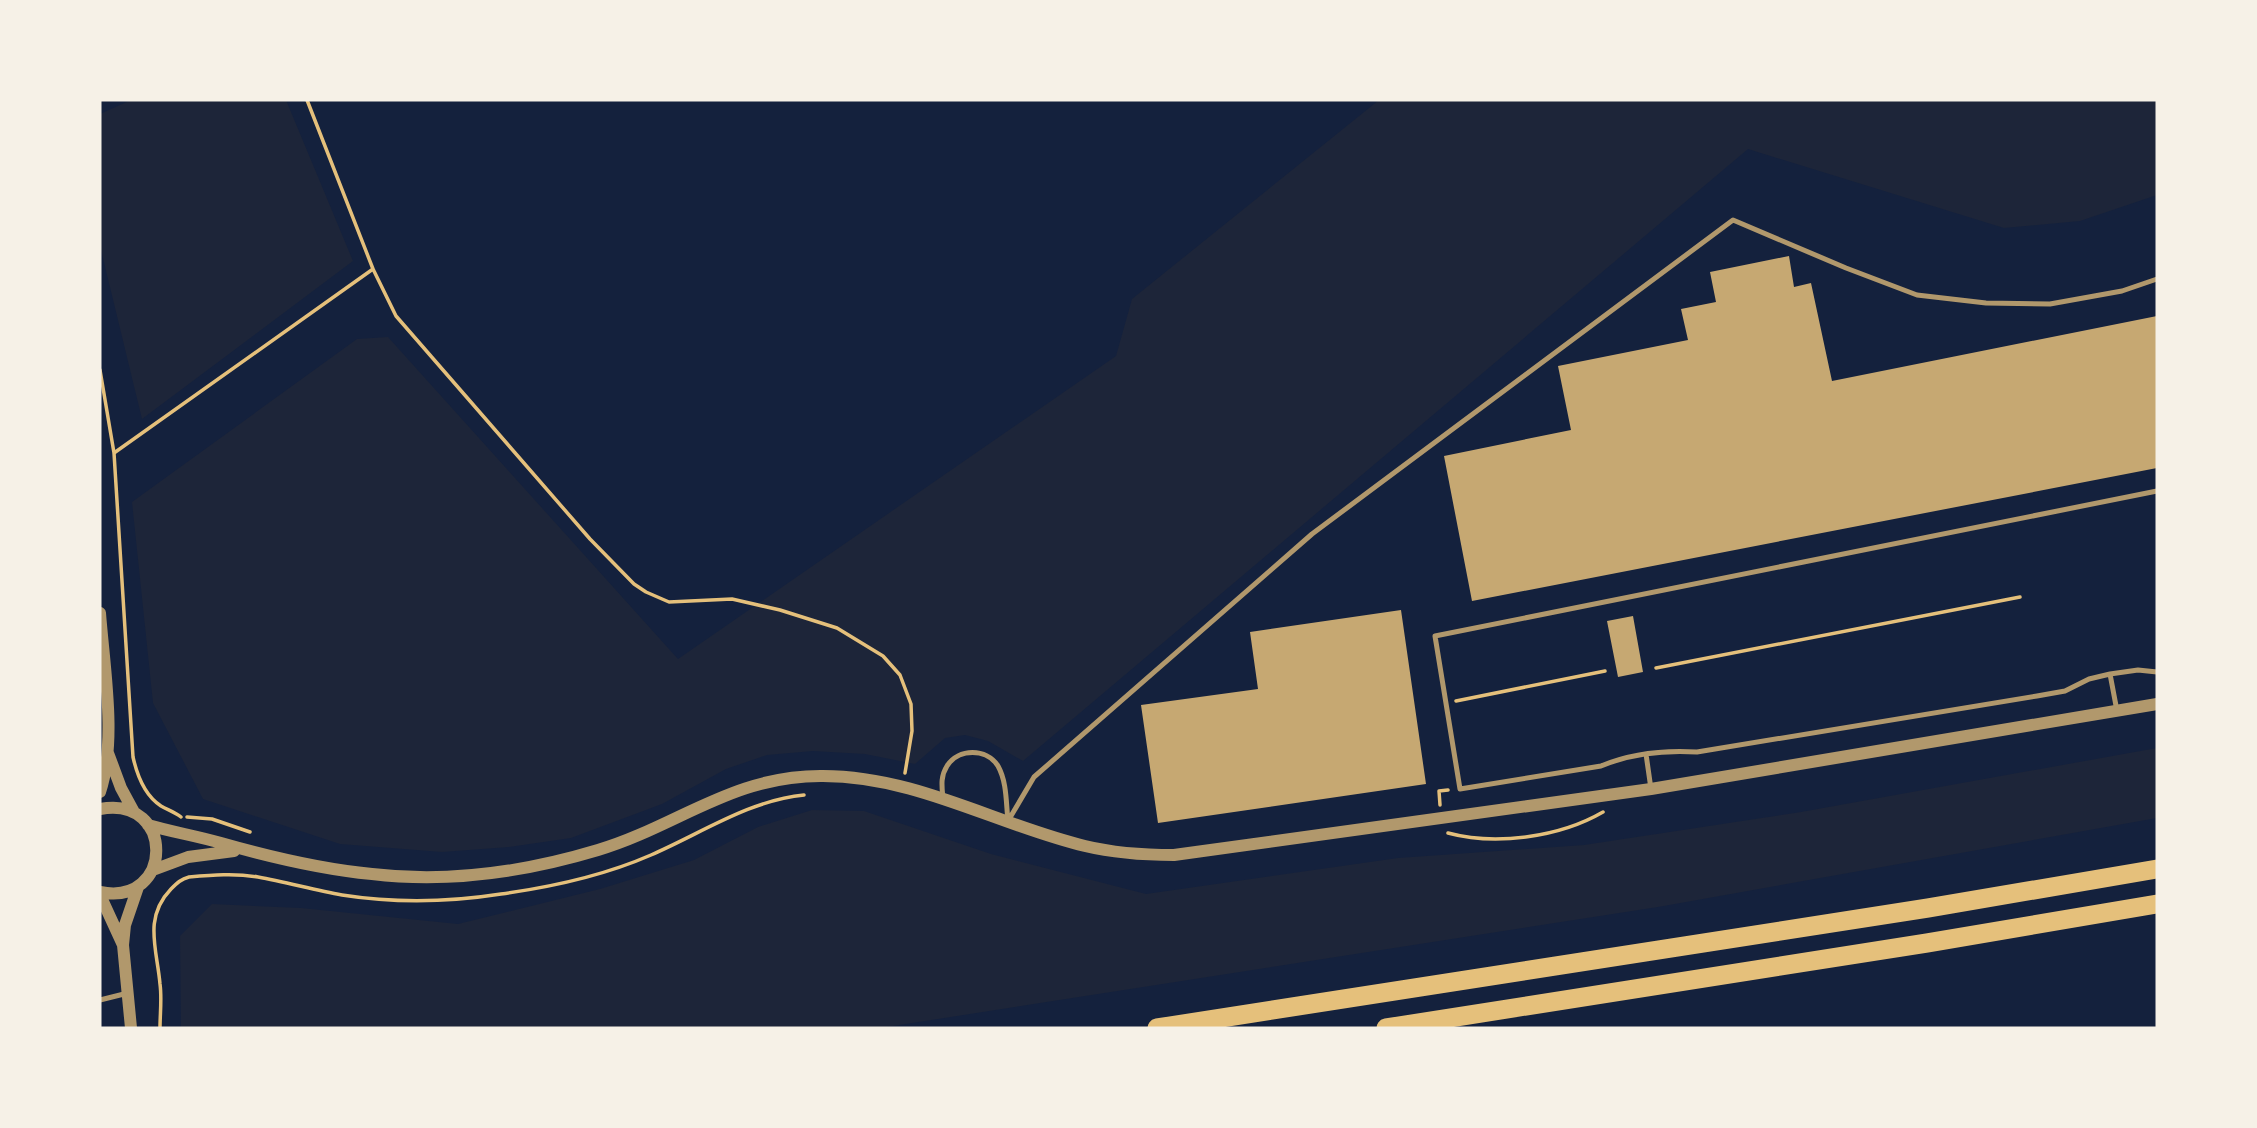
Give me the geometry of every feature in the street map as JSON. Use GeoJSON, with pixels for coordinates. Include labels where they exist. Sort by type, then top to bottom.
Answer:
{"type":"FeatureCollection","features":[{"type":"Feature","properties":{"kind":"highway"},"geometry":{"type":"LineString","coordinates":[[1157,1028],[1928,908],[2157,869]]}},
{"type":"Feature","properties":{"kind":"highway"},"geometry":{"type":"LineString","coordinates":[[1386,1028],[2157,904]]}},
{"type":"Feature","properties":{"kind":"street"},"geometry":{"type":"LineString","coordinates":[[100,613],[107,694],[108,753],[100,792]]}},
{"type":"Feature","properties":{"kind":"street"},"geometry":{"type":"LineString","coordinates":[[148,825],[311,865],[373,875],[436,877],[488,874],[539,866],[600,850],[734,791],[767,781],[824,776],[859,778],[903,786],[1072,842],[1111,851],[1174,855],[1226,850],[1651,789],[2157,704]]}},
{"type":"Feature","properties":{"kind":"street"},"geometry":{"type":"LineString","coordinates":[[108,753],[121,788],[134,812],[148,825],[157,843],[153,870],[138,887],[125,925],[123,945],[131,1028]]}},
{"type":"Feature","properties":{"kind":"street"},"geometry":{"type":"LineString","coordinates":[[100,809],[123,808],[134,812]]}},
{"type":"Feature","properties":{"kind":"street"},"geometry":{"type":"LineString","coordinates":[[153,870],[188,857],[245,850]]}},
{"type":"Feature","properties":{"kind":"street"},"geometry":{"type":"LineString","coordinates":[[123,945],[100,893],[125,893],[138,887]]}},
{"type":"Feature","properties":{"kind":"lane"},"geometry":{"type":"LineString","coordinates":[[1008,821],[1034,777],[1312,534],[1734,220],[1917,295],[1986,303],[2050,304],[2122,291],[2157,279]]}},
{"type":"Feature","properties":{"kind":"lane"},"geometry":{"type":"LineString","coordinates":[[2157,491],[1435,636],[1460,789],[1601,766],[1623,757],[1670,750],[1698,752],[2037,696],[2065,691],[2088,679],[2110,674],[2138,670],[2157,672]]}},
{"type":"Feature","properties":{"kind":"lane"},"geometry":{"type":"LineString","coordinates":[[2110,674],[2117,711]]}},
{"type":"Feature","properties":{"kind":"lane"},"geometry":{"type":"LineString","coordinates":[[943,799],[941,780],[947,765],[957,756],[980,752],[990,757],[1003,779],[1008,821]]}},
{"type":"Feature","properties":{"kind":"lane"},"geometry":{"type":"LineString","coordinates":[[1646,754],[1651,789]]}},
{"type":"Feature","properties":{"kind":"lane"},"geometry":{"type":"LineString","coordinates":[[100,1000],[128,993]]}},
{"type":"Feature","properties":{"kind":"path"},"geometry":{"type":"LineString","coordinates":[[307,100],[373,269],[396,316],[590,540],[635,584],[669,602],[732,599],[780,610],[837,628],[883,656],[900,675],[911,704],[912,731],[903,786]]}},
{"type":"Feature","properties":{"kind":"path"},"geometry":{"type":"LineString","coordinates":[[114,453],[373,269]]}},
{"type":"Feature","properties":{"kind":"path"},"geometry":{"type":"LineString","coordinates":[[100,370],[114,453],[133,757],[141,783],[149,796],[181,817],[212,819],[250,832]]}},
{"type":"Feature","properties":{"kind":"path"},"geometry":{"type":"LineString","coordinates":[[1656,668],[2020,597]]}},
{"type":"Feature","properties":{"kind":"path"},"geometry":{"type":"LineString","coordinates":[[1447,703],[1605,671]]}},
{"type":"Feature","properties":{"kind":"path"},"geometry":{"type":"LineString","coordinates":[[160,1028],[160,985],[153,934],[155,915],[160,902],[167,894],[181,880],[189,877],[258,877],[344,895],[397,900],[498,895],[601,874],[647,857],[774,800],[811,794]]}},
{"type":"Feature","properties":{"kind":"path"},"geometry":{"type":"LineString","coordinates":[[1444,832],[1499,840],[1576,827],[1608,809]]}},
{"type":"Feature","properties":{"kind":"path"},"geometry":{"type":"LineString","coordinates":[[181,817],[185,835]]}},
{"type":"Feature","properties":{"kind":"path"},"geometry":{"type":"LineString","coordinates":[[188,857],[189,877]]}},
{"type":"Feature","properties":{"kind":"shaded area"},"geometry":{"type":"Polygon","coordinates":[[[131,100],[286,100],[353,261],[142,419],[100,246],[100,114],[131,100]]]}},
{"type":"Feature","properties":{"kind":"shaded area"},"geometry":{"type":"Polygon","coordinates":[[[1379,100],[2157,100],[2157,195],[2080,221],[2004,228],[1748,149],[1023,761],[988,741],[965,735],[945,738],[915,764],[865,754],[813,751],[767,755],[726,769],[662,804],[571,838],[509,847],[442,852],[340,844],[203,799],[153,703],[132,502],[357,339],[388,337],[678,659],[1116,356],[1132,299],[1379,100]]]}},
{"type":"Feature","properties":{"kind":"shaded area"},"geometry":{"type":"Polygon","coordinates":[[[2157,748],[2157,818],[1658,907],[880,1028],[181,1028],[180,936],[212,904],[301,908],[458,924],[600,889],[694,860],[758,827],[812,810],[864,811],[991,854],[1146,894],[1398,858],[1584,845],[1801,812],[2157,748]]]}},
{"type":"Feature","properties":{"kind":"building"},"geometry":{"type":"Polygon","coordinates":[[[1789,256],[1794,287],[1811,283],[1832,381],[2157,316],[2157,468],[1472,601],[1444,456],[1571,430],[1558,366],[1688,340],[1681,309],[1716,302],[1710,272],[1789,256]]]}},
{"type":"Feature","properties":{"kind":"building"},"geometry":{"type":"Polygon","coordinates":[[[1401,610],[1426,784],[1158,823],[1141,705],[1258,689],[1250,632],[1401,610]]]}},
{"type":"Feature","properties":{"kind":"building"},"geometry":{"type":"Polygon","coordinates":[[[1633,616],[1643,672],[1618,677],[1607,621],[1633,616]]]}}]}
